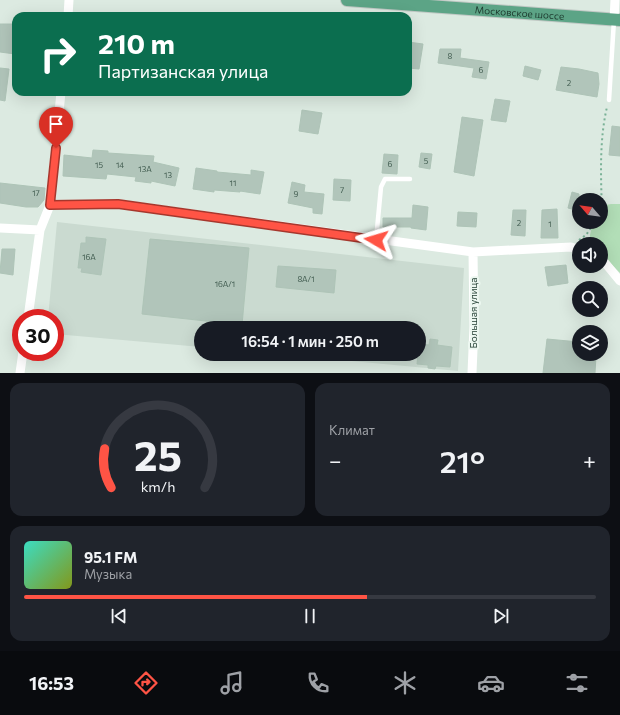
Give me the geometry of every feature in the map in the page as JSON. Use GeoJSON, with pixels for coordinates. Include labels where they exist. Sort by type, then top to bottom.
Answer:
{"type":"FeatureCollection","features":[{"type":"Feature","properties":{"kind":"main road","name":"Московское шоссе"},"geometry":{"type":"LineString","coordinates":[[347,0],[617,20]]}},
{"type":"Feature","properties":{"kind":"street"},"geometry":{"type":"LineString","coordinates":[[68,12],[69,0]]}},
{"type":"Feature","properties":{"kind":"street"},"geometry":{"type":"LineString","coordinates":[[615,0],[617,20]]}},
{"type":"Feature","properties":{"kind":"street"},"geometry":{"type":"LineString","coordinates":[[29,309],[40,230],[50,205],[61,96]]}},
{"type":"Feature","properties":{"kind":"street"},"geometry":{"type":"LineString","coordinates":[[50,205],[118,204],[473,252],[572,249]]}},
{"type":"Feature","properties":{"kind":"street"},"geometry":{"type":"LineString","coordinates":[[0,228],[40,230]]}},
{"type":"Feature","properties":{"kind":"street","name":"Большая улица"},"geometry":{"type":"LineString","coordinates":[[472,373],[474,326],[473,252]]}},
{"type":"Feature","properties":{"kind":"street"},"geometry":{"type":"LineString","coordinates":[[608,266],[620,280]]}},
{"type":"Feature","properties":{"kind":"street"},"geometry":{"type":"LineString","coordinates":[[20,373],[22,361]]}},
{"type":"Feature","properties":{"kind":"lane"},"geometry":{"type":"LineString","coordinates":[[609,100],[617,20]]}},
{"type":"Feature","properties":{"kind":"lane"},"geometry":{"type":"LineString","coordinates":[[376,240],[380,187],[385,179],[410,180]]}},
{"type":"Feature","properties":{"kind":"path"},"geometry":{"type":"LineString","coordinates":[[601,193],[603,124],[609,100]]}},
{"type":"Feature","properties":{"kind":"path"},"geometry":{"type":"LineString","coordinates":[[584,237],[591,229]]}},
{"type":"Feature","properties":{"kind":"shaded area"},"geometry":{"type":"Polygon","coordinates":[[[57,222],[464,268],[458,371],[352,361],[426,361],[426,321],[194,321],[194,346],[64,335],[64,309],[49,309],[57,222]]]}},
{"type":"Feature","properties":{"kind":"green space"},"geometry":{"type":"Polygon","coordinates":[[[620,204],[620,273],[608,261],[608,237],[590,237],[591,229],[608,229],[608,205],[620,204]]]}},
{"type":"Feature","properties":{"kind":"building"},"geometry":{"type":"Polygon","coordinates":[[[0,24],[12,24],[12,54],[0,52],[0,24]]]}},
{"type":"Feature","properties":{"kind":"building"},"geometry":{"type":"Polygon","coordinates":[[[412,43],[423,44],[419,69],[412,68],[412,43]]]}},
{"type":"Feature","properties":{"kind":"building"},"geometry":{"type":"Polygon","coordinates":[[[440,49],[461,49],[460,58],[489,62],[486,79],[472,77],[474,68],[438,63],[440,49]]]}},
{"type":"Feature","properties":{"kind":"building"},"geometry":{"type":"Polygon","coordinates":[[[525,66],[541,70],[538,80],[523,76],[525,66]]]}},
{"type":"Feature","properties":{"kind":"building"},"geometry":{"type":"Polygon","coordinates":[[[561,67],[598,73],[599,84],[597,97],[556,90],[561,67]]]}},
{"type":"Feature","properties":{"kind":"building"},"geometry":{"type":"Polygon","coordinates":[[[0,68],[9,69],[5,101],[0,100],[0,68]]]}},
{"type":"Feature","properties":{"kind":"building"},"geometry":{"type":"Polygon","coordinates":[[[495,99],[510,101],[506,122],[491,120],[495,99]]]}},
{"type":"Feature","properties":{"kind":"building"},"geometry":{"type":"Polygon","coordinates":[[[302,110],[322,113],[318,134],[299,131],[302,110]]]}},
{"type":"Feature","properties":{"kind":"building"},"geometry":{"type":"Polygon","coordinates":[[[462,117],[483,120],[474,176],[454,172],[462,117]]]}},
{"type":"Feature","properties":{"kind":"building"},"geometry":{"type":"Polygon","coordinates":[[[612,126],[620,127],[620,156],[609,155],[612,126]]]}},
{"type":"Feature","properties":{"kind":"building"},"geometry":{"type":"Polygon","coordinates":[[[93,150],[108,151],[108,153],[154,156],[153,162],[179,168],[175,186],[151,181],[151,183],[135,181],[136,177],[107,174],[106,179],[63,176],[64,155],[92,158],[93,150]]]}},
{"type":"Feature","properties":{"kind":"building"},"geometry":{"type":"Polygon","coordinates":[[[421,153],[432,154],[430,169],[419,167],[421,153]]]}},
{"type":"Feature","properties":{"kind":"building"},"geometry":{"type":"Polygon","coordinates":[[[384,154],[398,155],[397,174],[382,173],[384,154]]]}},
{"type":"Feature","properties":{"kind":"building"},"geometry":{"type":"Polygon","coordinates":[[[196,168],[217,172],[251,175],[251,170],[264,172],[260,194],[240,191],[214,190],[214,192],[193,189],[196,168]]]}},
{"type":"Feature","properties":{"kind":"building"},"geometry":{"type":"Polygon","coordinates":[[[334,179],[351,180],[350,201],[333,200],[334,179]]]}},
{"type":"Feature","properties":{"kind":"building"},"geometry":{"type":"Polygon","coordinates":[[[292,182],[305,185],[304,192],[324,194],[322,214],[313,213],[313,208],[288,203],[292,182]]]}},
{"type":"Feature","properties":{"kind":"building"},"geometry":{"type":"Polygon","coordinates":[[[0,183],[45,188],[44,200],[38,207],[26,207],[0,203],[0,183]]]}},
{"type":"Feature","properties":{"kind":"building"},"geometry":{"type":"Polygon","coordinates":[[[572,192],[576,193],[572,193],[572,209],[568,208],[572,192]]]}},
{"type":"Feature","properties":{"kind":"building"},"geometry":{"type":"Polygon","coordinates":[[[413,205],[428,207],[426,230],[411,227],[383,227],[383,218],[412,218],[413,205]]]}},
{"type":"Feature","properties":{"kind":"building"},"geometry":{"type":"Polygon","coordinates":[[[557,209],[558,238],[541,238],[542,210],[557,209]]]}},
{"type":"Feature","properties":{"kind":"building"},"geometry":{"type":"Polygon","coordinates":[[[513,210],[526,210],[525,236],[511,235],[513,210]]]}},
{"type":"Feature","properties":{"kind":"building"},"geometry":{"type":"Polygon","coordinates":[[[458,212],[477,213],[476,227],[457,226],[458,212]]]}},
{"type":"Feature","properties":{"kind":"building"},"geometry":{"type":"Polygon","coordinates":[[[86,237],[106,239],[101,275],[81,272],[82,268],[78,268],[81,243],[86,243],[86,237]]]}},
{"type":"Feature","properties":{"kind":"building"},"geometry":{"type":"Polygon","coordinates":[[[150,239],[249,248],[242,321],[206,321],[142,314],[150,239]]]}},
{"type":"Feature","properties":{"kind":"building"},"geometry":{"type":"Polygon","coordinates":[[[2,249],[15,249],[13,275],[0,273],[2,249]]]}},
{"type":"Feature","properties":{"kind":"building"},"geometry":{"type":"Polygon","coordinates":[[[566,265],[568,283],[548,286],[545,267],[566,265]]]}},
{"type":"Feature","properties":{"kind":"building"},"geometry":{"type":"Polygon","coordinates":[[[278,266],[336,270],[334,293],[276,287],[278,266]]]}},
{"type":"Feature","properties":{"kind":"building"},"geometry":{"type":"Polygon","coordinates":[[[430,339],[438,340],[437,345],[452,347],[450,367],[436,366],[435,369],[428,368],[428,365],[417,364],[417,361],[426,361],[426,345],[429,345],[430,339]]]}},
{"type":"Feature","properties":{"kind":"building"},"geometry":{"type":"Polygon","coordinates":[[[547,339],[572,341],[572,361],[596,361],[595,373],[543,373],[547,339]]]}},
{"type":"Feature","properties":{"kind":"route"},"geometry":{"type":"LineString","coordinates":[[56,148],[50,205],[118,204],[376,240]]}}]}
